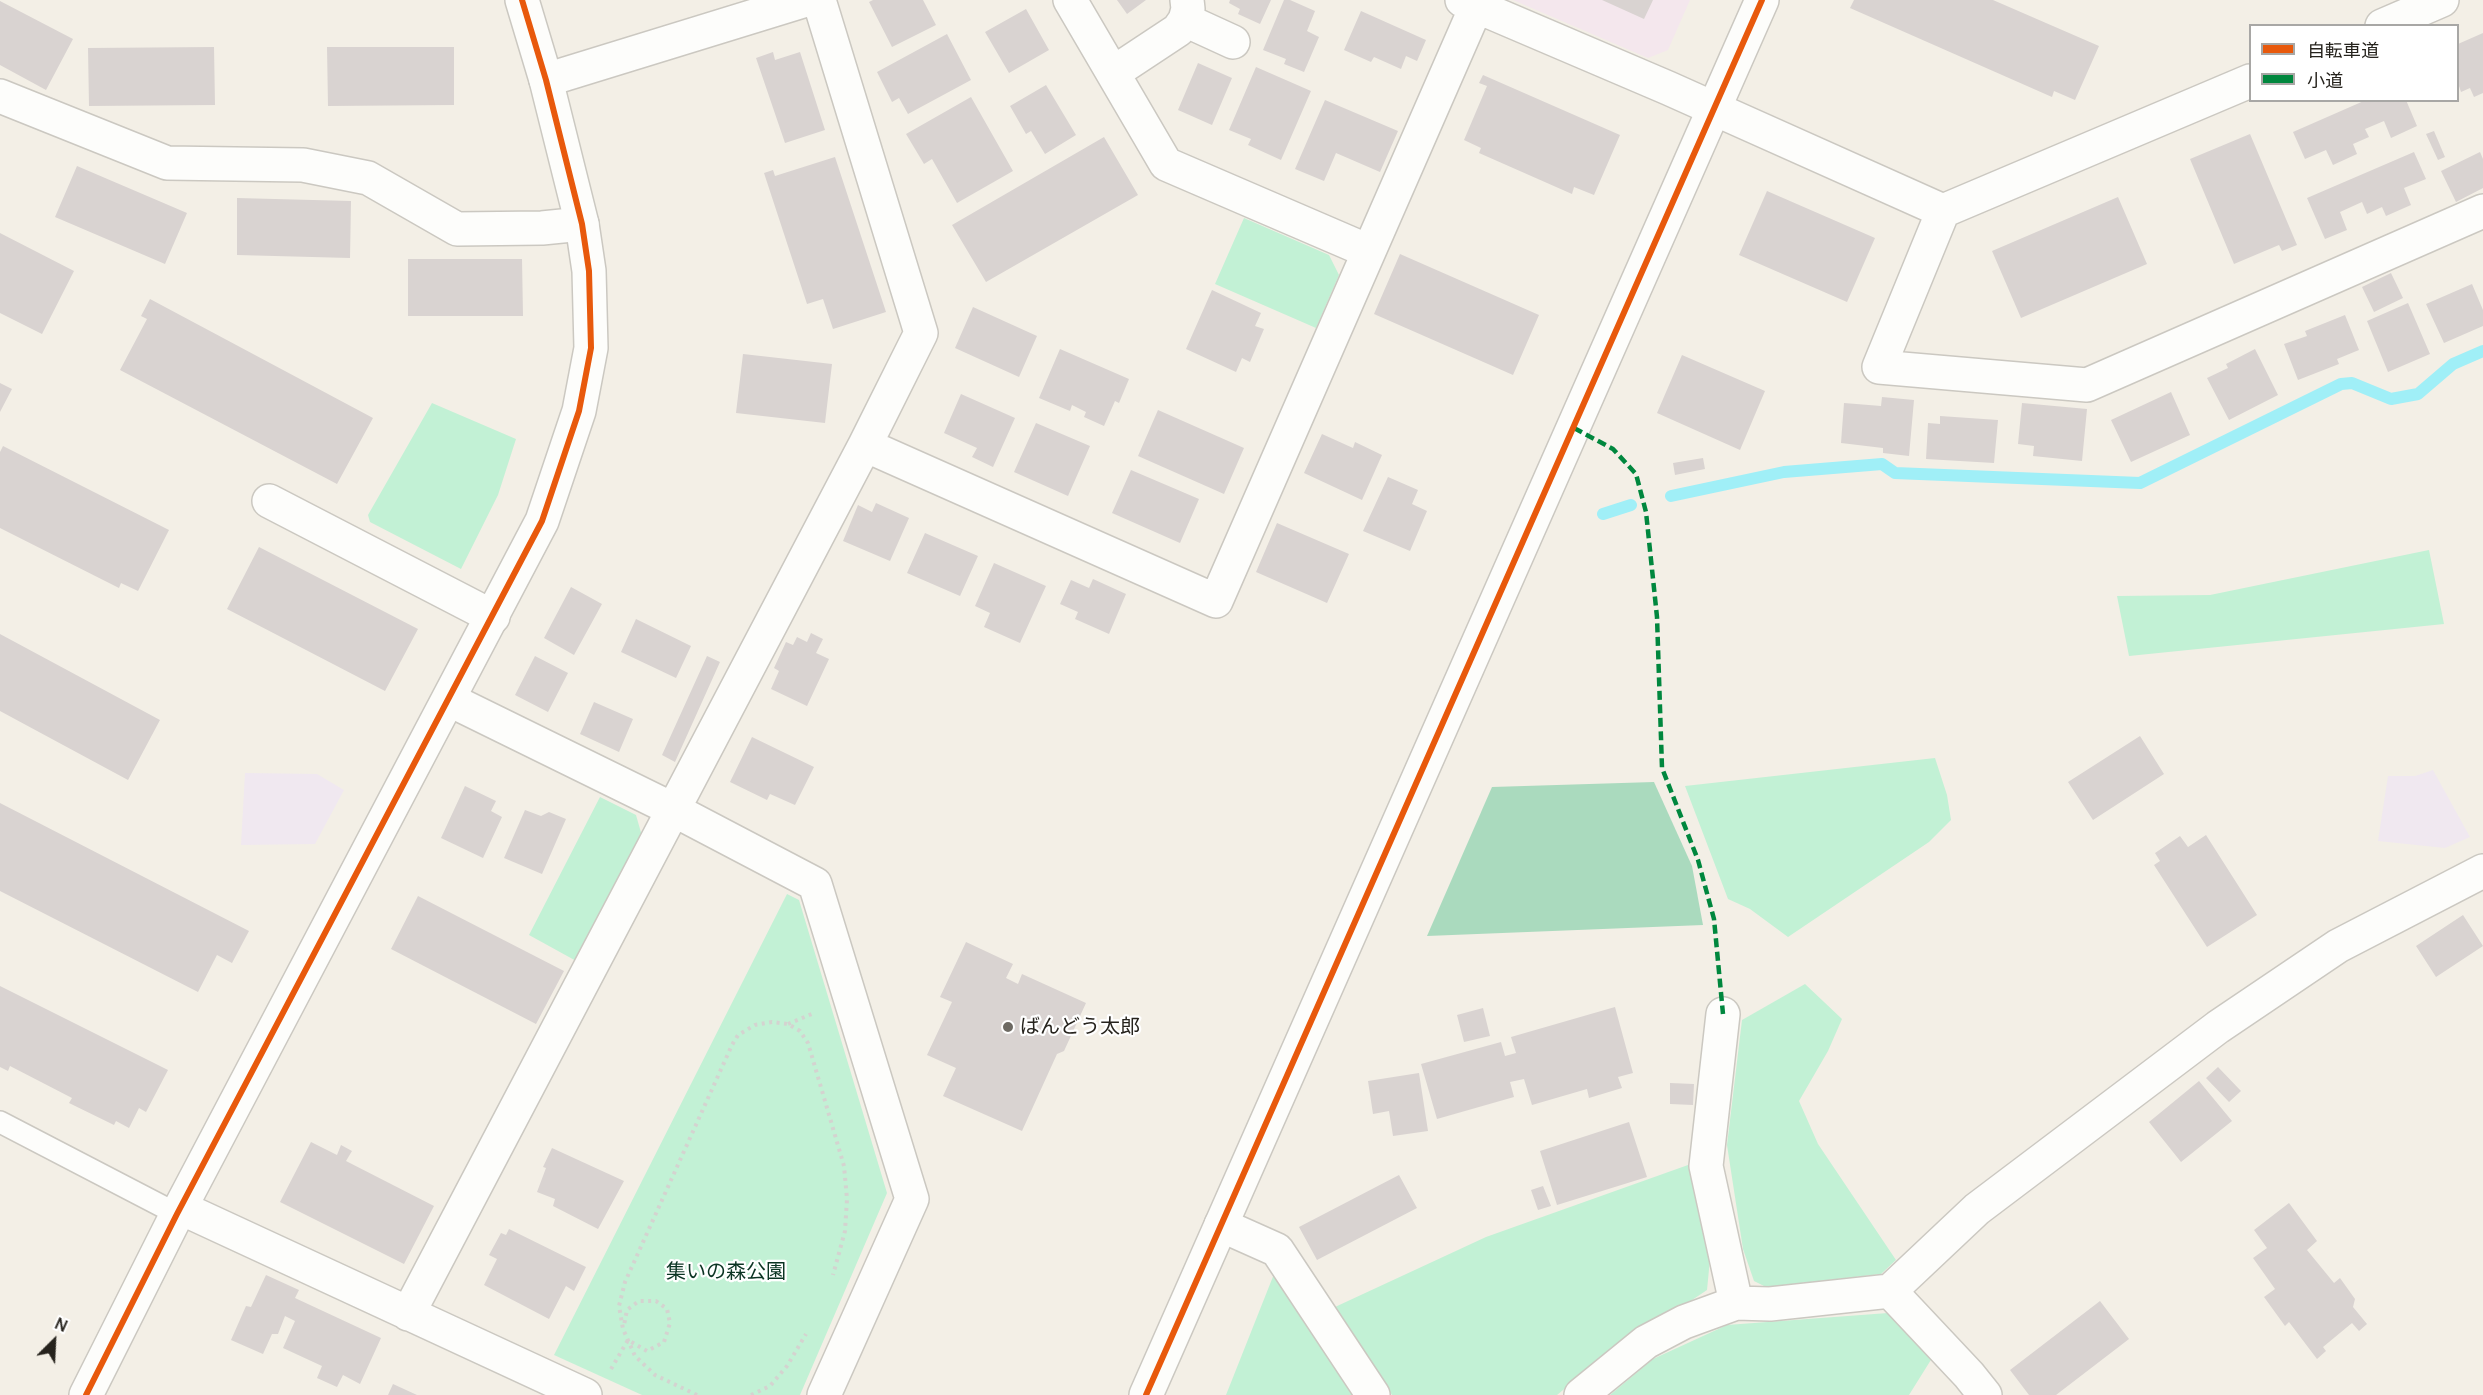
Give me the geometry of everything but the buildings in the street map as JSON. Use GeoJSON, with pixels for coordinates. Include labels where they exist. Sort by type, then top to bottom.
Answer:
{"type":"FeatureCollection","features":[{"type":"Feature","properties":{"kind":"street"},"geometry":{"type":"LineString","coordinates":[[86,1395],[179,1211],[450,700],[542,521],[579,411],[591,348],[589,272],[582,224],[546,80],[522,0]]}},
{"type":"Feature","properties":{"kind":"street"},"geometry":{"type":"LineString","coordinates":[[546,80],[806,0]]}},
{"type":"Feature","properties":{"kind":"street"},"geometry":{"type":"LineString","coordinates":[[408,1314],[865,445],[921,333],[819,0]]}},
{"type":"Feature","properties":{"kind":"street"},"geometry":{"type":"LineString","coordinates":[[1070,0],[1166,164],[1368,251]]}},
{"type":"Feature","properties":{"kind":"street"},"geometry":{"type":"LineString","coordinates":[[1146,1395],[1762,0]]}},
{"type":"Feature","properties":{"kind":"street"},"geometry":{"type":"LineString","coordinates":[[2387,24],[2442,0]]}},
{"type":"Feature","properties":{"kind":"street"},"geometry":{"type":"LineString","coordinates":[[865,445],[1216,602],[1368,251],[1469,3],[1943,211]]}},
{"type":"Feature","properties":{"kind":"street"},"geometry":{"type":"LineString","coordinates":[[1113,73],[1178,30],[1186,10],[1233,42]]}},
{"type":"Feature","properties":{"kind":"street"},"geometry":{"type":"LineString","coordinates":[[2249,81],[1943,211],[1879,367],[2087,385],[2483,211]]}},
{"type":"Feature","properties":{"kind":"street"},"geometry":{"type":"LineString","coordinates":[[0,96],[167,163],[303,165],[368,178],[457,229],[542,228],[582,224]]}},
{"type":"Feature","properties":{"kind":"street"},"geometry":{"type":"LineString","coordinates":[[269,501],[493,617]]}},
{"type":"Feature","properties":{"kind":"street"},"geometry":{"type":"LineString","coordinates":[[450,700],[674,810],[815,884],[912,1198],[824,1395]]}},
{"type":"Feature","properties":{"kind":"street"},"geometry":{"type":"LineString","coordinates":[[1581,1395],[1646,1342],[1684,1322],[1736,1303],[1770,1304],[1890,1292],[1977,1209],[2218,1027],[2338,946],[2483,871]]}},
{"type":"Feature","properties":{"kind":"street"},"geometry":{"type":"LineString","coordinates":[[1723,1014],[1706,1166],[1736,1303]]}},
{"type":"Feature","properties":{"kind":"street"},"geometry":{"type":"LineString","coordinates":[[179,1211],[585,1395]]}},
{"type":"Feature","properties":{"kind":"street"},"geometry":{"type":"LineString","coordinates":[[1221,1225],[1277,1250],[1373,1395]]}},
{"type":"Feature","properties":{"kind":"street"},"geometry":{"type":"LineString","coordinates":[[1890,1292],[1970,1375],[1984,1395]]}},
{"type":"Feature","properties":{"kind":"lane"},"geometry":{"type":"LineString","coordinates":[[0,1122],[179,1211]]}},
{"type":"Feature","properties":{"kind":"path"},"geometry":{"type":"LineString","coordinates":[[697,1395],[655,1375],[635,1356],[623,1329],[619,1306],[625,1282],[732,1046],[738,1035],[755,1025],[772,1022],[788,1024],[800,1031],[808,1043],[844,1166],[845,1231],[832,1280]]}},
{"type":"Feature","properties":{"kind":"path"},"geometry":{"type":"LineString","coordinates":[[623,1329],[627,1310],[639,1301],[656,1301],[667,1309],[670,1323],[664,1342],[647,1351],[628,1340]]}},
{"type":"Feature","properties":{"kind":"path"},"geometry":{"type":"LineString","coordinates":[[751,1395],[770,1386],[787,1366],[811,1326]]}},
{"type":"Feature","properties":{"kind":"shaded area"},"geometry":{"type":"Polygon","coordinates":[[[1513,0],[1690,0],[1668,50],[1648,58],[1513,0]]]}},
{"type":"Feature","properties":{"kind":"shaded area"},"geometry":{"type":"Polygon","coordinates":[[[2433,770],[2470,837],[2445,848],[2378,841],[2388,776],[2415,776],[2433,770]]]}},
{"type":"Feature","properties":{"kind":"shaded area"},"geometry":{"type":"Polygon","coordinates":[[[245,773],[317,774],[344,790],[315,844],[241,845],[245,773]]]}},
{"type":"Feature","properties":{"kind":"green space"},"geometry":{"type":"Polygon","coordinates":[[[1244,218],[1329,255],[1339,275],[1316,328],[1215,284],[1244,218]]]}},
{"type":"Feature","properties":{"kind":"green space"},"geometry":{"type":"Polygon","coordinates":[[[432,403],[516,439],[498,495],[461,569],[370,522],[368,515],[432,403]]]}},
{"type":"Feature","properties":{"kind":"green space"},"geometry":{"type":"Polygon","coordinates":[[[2429,550],[2444,624],[2129,656],[2117,596],[2210,595],[2429,550]]]}},
{"type":"Feature","properties":{"kind":"green space"},"geometry":{"type":"Polygon","coordinates":[[[1935,758],[1947,795],[1951,820],[1929,842],[1788,937],[1750,909],[1728,899],[1685,786],[1935,758]]]}},
{"type":"Feature","properties":{"kind":"green space"},"geometry":{"type":"Polygon","coordinates":[[[1654,782],[1692,866],[1703,925],[1427,936],[1492,787],[1654,782]]]}},
{"type":"Feature","properties":{"kind":"green space"},"geometry":{"type":"Polygon","coordinates":[[[600,797],[636,815],[642,836],[578,962],[529,935],[600,797]]]}},
{"type":"Feature","properties":{"kind":"green space","name":"集いの森公園"},"geometry":{"type":"Polygon","coordinates":[[[787,894],[799,900],[887,1193],[800,1395],[642,1395],[554,1355],[787,894]]]}},
{"type":"Feature","properties":{"kind":"green space"},"geometry":{"type":"Polygon","coordinates":[[[1805,984],[1842,1019],[1828,1051],[1799,1101],[1818,1144],[1896,1260],[1881,1274],[1766,1287],[1754,1281],[1743,1249],[1727,1145],[1742,1020],[1805,984]]]}},
{"type":"Feature","properties":{"kind":"green space"},"geometry":{"type":"Polygon","coordinates":[[[1688,1165],[1710,1259],[1707,1290],[1586,1371],[1557,1395],[1392,1395],[1335,1307],[1486,1237],[1688,1165]]]}},
{"type":"Feature","properties":{"kind":"green space"},"geometry":{"type":"Polygon","coordinates":[[[1276,1269],[1359,1395],[1226,1395],[1276,1269]]]}},
{"type":"Feature","properties":{"kind":"green space"},"geometry":{"type":"Polygon","coordinates":[[[1888,1313],[1934,1355],[1909,1395],[1610,1395],[1653,1359],[1727,1325],[1888,1313]]]}},
{"type":"Feature","properties":{"kind":"waterway"},"geometry":{"type":"LineString","coordinates":[[1671,496],[1784,472],[1882,464],[1895,473],[2140,483],[2341,384],[2352,383],[2391,399],[2418,394],[2453,364],[2483,351]]}},
{"type":"Feature","properties":{"kind":"waterway"},"geometry":{"type":"LineString","coordinates":[[1603,514],[1631,505]]}},
{"type":"Feature","properties":{"kind":"marked path"},"geometry":{"type":"LineString","coordinates":[[1574,428],[1613,449],[1636,474],[1646,512],[1657,617],[1662,768],[1698,860],[1714,919],[1723,1014]]}},
{"type":"Feature","properties":{"kind":"cycle path"},"geometry":{"type":"LineString","coordinates":[[86,1395],[177,1214],[542,521],[579,411],[591,348],[589,271],[582,224],[546,80],[522,0]]}},
{"type":"Feature","properties":{"kind":"cycle path"},"geometry":{"type":"LineString","coordinates":[[1146,1395],[1762,0]]}},
{"type":"Feature","properties":{"kind":"place","name":"ばんどう太郎"},"geometry":{"type":"Point","coordinates":[1008,1027]}}]}
